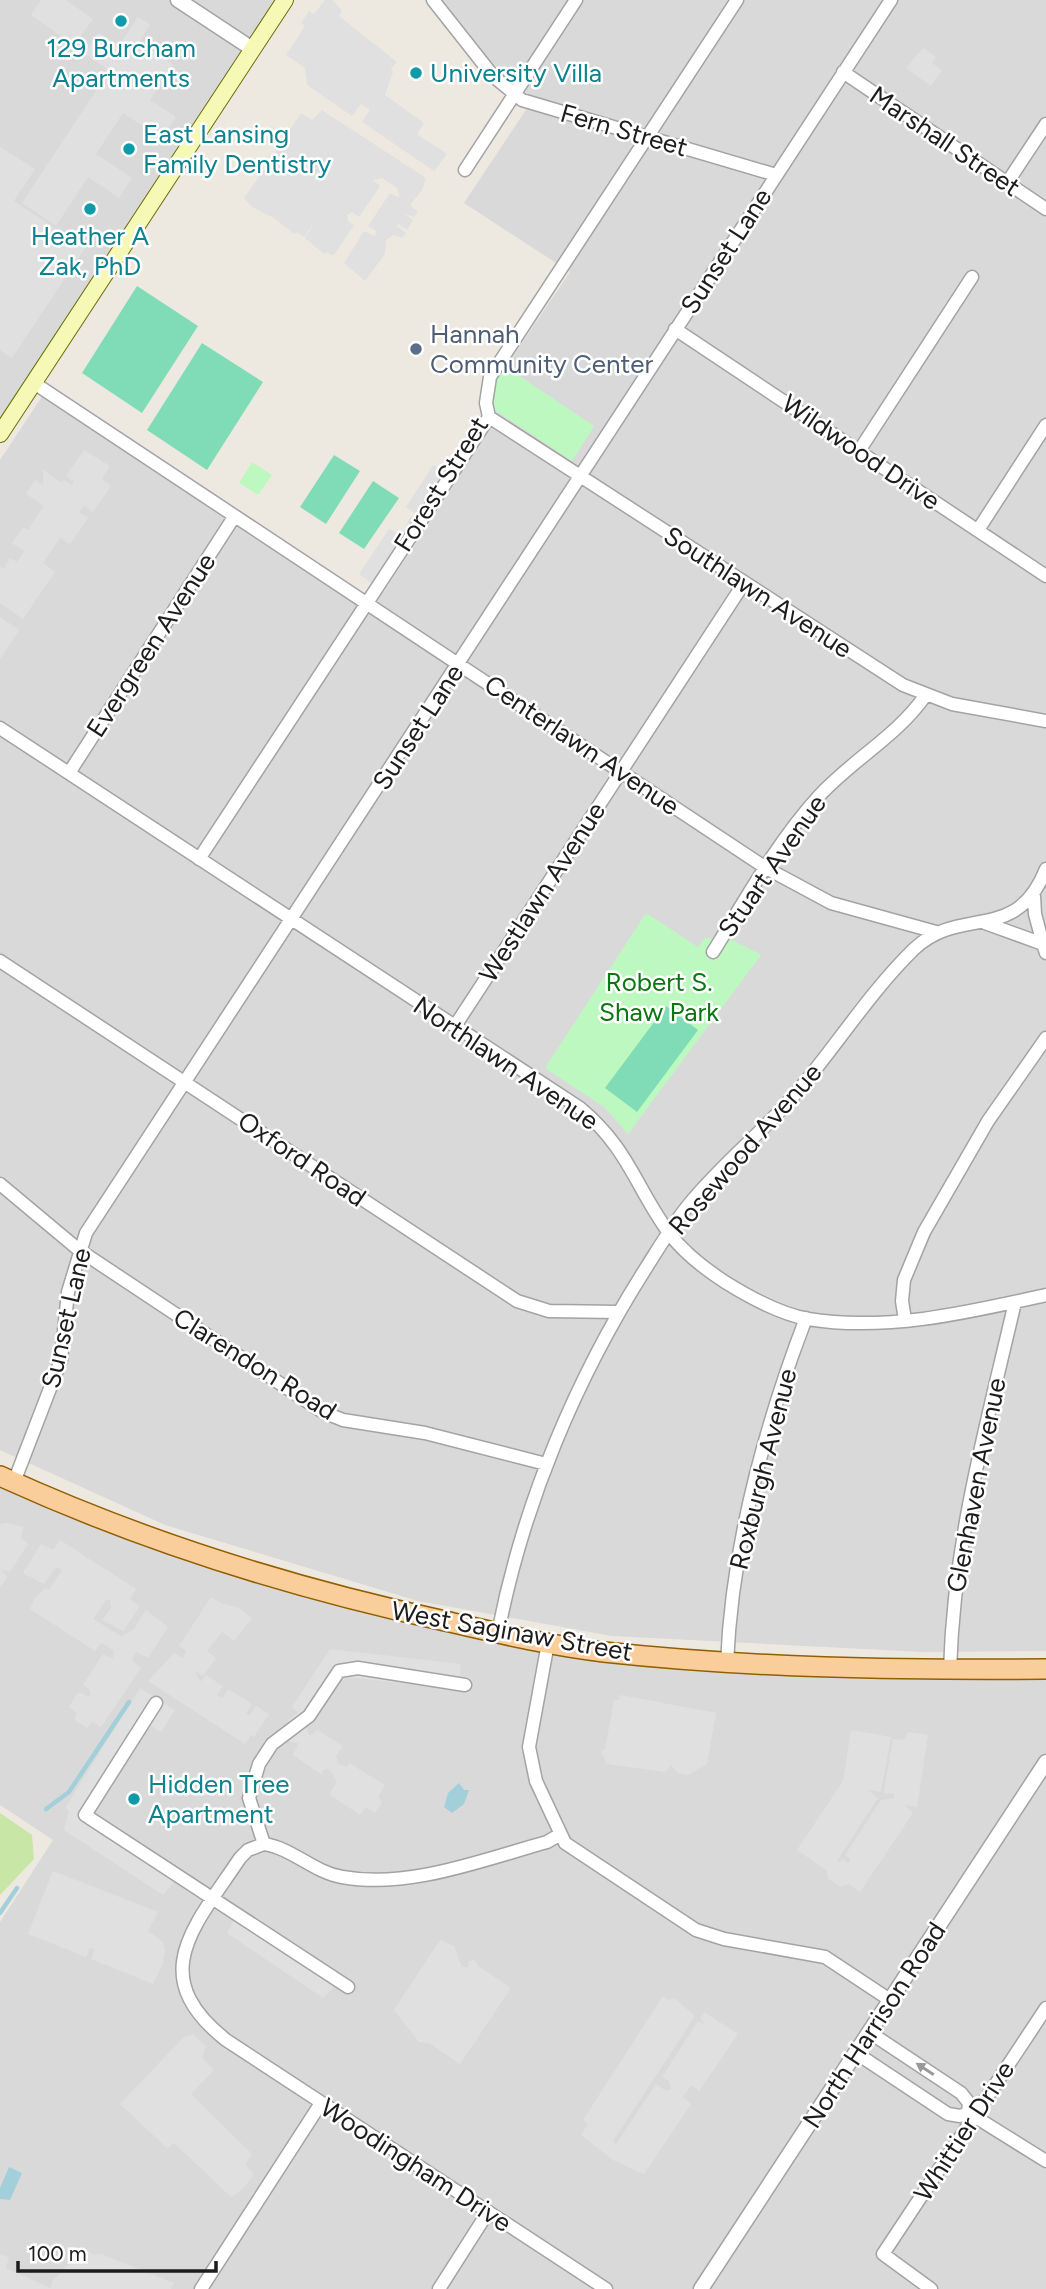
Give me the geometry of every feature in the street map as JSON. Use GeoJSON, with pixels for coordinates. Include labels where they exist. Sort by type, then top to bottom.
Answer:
{"type":"FeatureCollection","features":[{"type":"Feature","properties":{"kind":"main road"},"geometry":{"type":"LineString","coordinates":[[0,434],[285,0]]}},
{"type":"Feature","properties":{"kind":"main road","name":"West Saginaw Street"},"geometry":{"type":"LineString","coordinates":[[7,1479],[130,1529],[248,1570],[372,1605],[548,1643],[602,1652],[727,1663],[950,1670],[1046,1670]]}},
{"type":"Feature","properties":{"kind":"street"},"geometry":{"type":"LineString","coordinates":[[178,0],[251,48]]}},
{"type":"Feature","properties":{"kind":"street","name":"Fern Street"},"geometry":{"type":"LineString","coordinates":[[433,0],[493,76],[514,96],[776,175]]}},
{"type":"Feature","properties":{"kind":"street"},"geometry":{"type":"LineString","coordinates":[[465,170],[576,0]]}},
{"type":"Feature","properties":{"kind":"street","name":"Forest Street"},"geometry":{"type":"LineString","coordinates":[[199,859],[489,417],[486,403],[490,377],[737,0]]}},
{"type":"Feature","properties":{"kind":"street","name":"Sunset Lane"},"geometry":{"type":"LineString","coordinates":[[7,1479],[61,1360],[68,1292],[86,1233],[460,664],[891,0]]}},
{"type":"Feature","properties":{"kind":"street","name":"Marshall Street"},"geometry":{"type":"LineString","coordinates":[[844,72],[1046,209]]}},
{"type":"Feature","properties":{"kind":"street"},"geometry":{"type":"LineString","coordinates":[[1007,183],[1046,124]]}},
{"type":"Feature","properties":{"kind":"street"},"geometry":{"type":"LineString","coordinates":[[859,451],[972,277]]}},
{"type":"Feature","properties":{"kind":"street","name":"Wildwood Drive"},"geometry":{"type":"LineString","coordinates":[[675,329],[1046,576]]}},
{"type":"Feature","properties":{"kind":"street","name":"Centerlawn Avenue"},"geometry":{"type":"LineString","coordinates":[[34,383],[765,868],[831,903],[936,932]]}},
{"type":"Feature","properties":{"kind":"street","name":"Southlawn Avenue"},"geometry":{"type":"LineString","coordinates":[[489,417],[888,677],[925,696],[1046,722]]}},
{"type":"Feature","properties":{"kind":"street"},"geometry":{"type":"LineString","coordinates":[[978,530],[1046,425]]}},
{"type":"Feature","properties":{"kind":"street","name":"Evergreen Avenue"},"geometry":{"type":"LineString","coordinates":[[69,774],[234,517]]}},
{"type":"Feature","properties":{"kind":"street","name":"Westlawn Avenue"},"geometry":{"type":"LineString","coordinates":[[455,1026],[744,583]]}},
{"type":"Feature","properties":{"kind":"street","name":"Stuart Avenue"},"geometry":{"type":"LineString","coordinates":[[713,952],[765,868],[818,797],[843,771],[902,724],[925,696]]}},
{"type":"Feature","properties":{"kind":"street","name":"Northlawn Avenue"},"geometry":{"type":"LineString","coordinates":[[0,728],[455,1026],[598,1123],[620,1147],[669,1233],[713,1275],[743,1294],[806,1318],[842,1322],[905,1320],[1046,1295]]}},
{"type":"Feature","properties":{"kind":"street"},"geometry":{"type":"LineString","coordinates":[[1045,948],[1035,914],[1034,896],[1046,869]]}},
{"type":"Feature","properties":{"kind":"street"},"geometry":{"type":"LineString","coordinates":[[936,932],[960,925],[985,923],[1011,914],[1034,896]]}},
{"type":"Feature","properties":{"kind":"street"},"geometry":{"type":"LineString","coordinates":[[985,923],[1045,948]]}},
{"type":"Feature","properties":{"kind":"street","name":"Rosewood Avenue"},"geometry":{"type":"LineString","coordinates":[[498,1633],[547,1464],[588,1370],[618,1312],[689,1204],[822,1062],[892,973],[936,932]]}},
{"type":"Feature","properties":{"kind":"street","name":"Oxford Road"},"geometry":{"type":"LineString","coordinates":[[0,961],[517,1301],[549,1311],[618,1312]]}},
{"type":"Feature","properties":{"kind":"street"},"geometry":{"type":"LineString","coordinates":[[905,1320],[902,1300],[904,1280],[924,1232],[988,1121],[1046,1038]]}},
{"type":"Feature","properties":{"kind":"street","name":"Clarendon Road"},"geometry":{"type":"LineString","coordinates":[[0,1184],[79,1250],[323,1412],[343,1420],[425,1433],[547,1464]]}},
{"type":"Feature","properties":{"kind":"street","name":"Glenhaven Avenue"},"geometry":{"type":"LineString","coordinates":[[950,1670],[961,1538],[986,1412],[1015,1302]]}},
{"type":"Feature","properties":{"kind":"street","name":"Roxburgh Avenue"},"geometry":{"type":"LineString","coordinates":[[727,1663],[735,1577],[746,1515],[775,1406],[806,1318]]}},
{"type":"Feature","properties":{"kind":"street"},"geometry":{"type":"LineString","coordinates":[[548,1643],[530,1747],[532,1770],[559,1835],[573,1848],[695,1930],[724,1939],[825,1957],[890,2000]]}},
{"type":"Feature","properties":{"kind":"street"},"geometry":{"type":"LineString","coordinates":[[466,1685],[358,1668],[339,1671],[309,1716],[276,1740],[259,1764],[249,1798],[264,1843],[275,1845],[311,1866],[339,1877],[375,1881],[399,1880],[488,1858],[547,1842],[559,1835]]}},
{"type":"Feature","properties":{"kind":"street"},"geometry":{"type":"LineString","coordinates":[[156,1703],[85,1815],[348,1987]]}},
{"type":"Feature","properties":{"kind":"street","name":"North Harrison Road"},"geometry":{"type":"LineString","coordinates":[[701,2289],[1046,1762]]}},
{"type":"Feature","properties":{"kind":"street","name":"Woodingham Drive"},"geometry":{"type":"LineString","coordinates":[[264,1843],[248,1850],[240,1858],[189,1936],[182,1970],[185,1993],[197,2013],[226,2040],[606,2289]]}},
{"type":"Feature","properties":{"kind":"street","name":"Whittier Drive"},"geometry":{"type":"LineString","coordinates":[[930,2289],[883,2254],[971,2114],[1046,2008]]}},
{"type":"Feature","properties":{"kind":"street"},"geometry":{"type":"LineString","coordinates":[[869,2032],[961,2093],[967,2098],[971,2114]]}},
{"type":"Feature","properties":{"kind":"street"},"geometry":{"type":"LineString","coordinates":[[856,2053],[948,2114],[971,2114],[1046,2161]]}},
{"type":"Feature","properties":{"kind":"street"},"geometry":{"type":"LineString","coordinates":[[201,2289],[321,2103]]}},
{"type":"Feature","properties":{"kind":"street"},"geometry":{"type":"LineString","coordinates":[[439,2289],[488,2212]]}},
{"type":"Feature","properties":{"kind":"shaded area"},"geometry":{"type":"Polygon","coordinates":[[[0,0],[283,0],[0,433],[0,0]]]}},
{"type":"Feature","properties":{"kind":"shaded area"},"geometry":{"type":"Polygon","coordinates":[[[41,0],[66,0],[93,19],[74,45],[31,15],[41,0]]]}},
{"type":"Feature","properties":{"kind":"shaded area"},"geometry":{"type":"Polygon","coordinates":[[[325,0],[333,0],[342,11],[339,16],[397,62],[391,69],[393,72],[385,95],[424,123],[417,134],[447,154],[434,171],[362,122],[370,110],[361,104],[352,116],[307,85],[305,68],[286,55],[305,26],[301,23],[309,11],[314,14],[325,0]]]}},
{"type":"Feature","properties":{"kind":"shaded area"},"geometry":{"type":"Polygon","coordinates":[[[441,0],[1046,0],[1046,1651],[921,1652],[612,1636],[418,1601],[165,1525],[0,1450],[0,460],[45,392],[364,601],[493,409],[494,384],[570,272],[464,203],[527,108],[441,0]]]}},
{"type":"Feature","properties":{"kind":"shaded area"},"geometry":{"type":"Polygon","coordinates":[[[138,17],[150,25],[139,42],[173,64],[150,100],[176,117],[162,138],[123,113],[96,154],[132,178],[119,198],[88,177],[56,226],[22,203],[109,71],[118,76],[85,54],[99,33],[119,46],[138,17]]]}},
{"type":"Feature","properties":{"kind":"shaded area"},"geometry":{"type":"Polygon","coordinates":[[[923,48],[936,57],[932,63],[942,70],[931,86],[906,68],[923,48]]]}},
{"type":"Feature","properties":{"kind":"shaded area"},"geometry":{"type":"Polygon","coordinates":[[[322,110],[426,178],[422,190],[410,205],[418,212],[414,217],[405,214],[413,220],[407,230],[398,224],[397,226],[406,233],[402,238],[393,235],[386,240],[385,254],[365,281],[344,263],[364,231],[375,236],[376,231],[368,226],[390,193],[400,198],[397,188],[382,178],[373,180],[380,186],[359,217],[352,212],[347,215],[348,221],[354,225],[333,256],[327,252],[324,254],[305,238],[315,221],[304,237],[297,232],[294,234],[274,218],[252,207],[244,198],[266,167],[276,172],[277,168],[269,162],[301,113],[312,120],[322,110]]]}},
{"type":"Feature","properties":{"kind":"shaded area"},"geometry":{"type":"Polygon","coordinates":[[[0,147],[35,169],[14,201],[85,248],[12,358],[0,350],[0,147]]]}},
{"type":"Feature","properties":{"kind":"shaded area"},"geometry":{"type":"Polygon","coordinates":[[[84,450],[110,466],[102,479],[111,486],[93,512],[84,506],[79,512],[88,518],[70,544],[60,538],[43,563],[55,572],[23,619],[0,603],[0,567],[4,568],[10,558],[17,562],[24,551],[12,543],[23,527],[28,530],[44,506],[26,494],[35,480],[43,485],[43,469],[61,483],[64,480],[72,485],[74,482],[66,476],[84,450]]]}},
{"type":"Feature","properties":{"kind":"shaded area"},"geometry":{"type":"Polygon","coordinates":[[[433,465],[459,478],[384,592],[359,574],[389,529],[402,535],[410,517],[416,514],[406,507],[433,465]]]}},
{"type":"Feature","properties":{"kind":"shaded area"},"geometry":{"type":"Polygon","coordinates":[[[0,617],[19,630],[0,659],[0,617]]]}},
{"type":"Feature","properties":{"kind":"shaded area"},"geometry":{"type":"Polygon","coordinates":[[[0,1483],[101,1529],[351,1604],[603,1657],[1046,1674],[1046,2289],[0,2289],[0,1922],[53,1840],[0,1805],[0,1483]]]}},
{"type":"Feature","properties":{"kind":"shaded area"},"geometry":{"type":"Polygon","coordinates":[[[0,1524],[23,1527],[21,1538],[28,1544],[10,1572],[1,1569],[7,1577],[0,1588],[0,1524]]]}},
{"type":"Feature","properties":{"kind":"shaded area"},"geometry":{"type":"Polygon","coordinates":[[[60,1540],[136,1589],[130,1599],[140,1606],[123,1631],[102,1620],[111,1608],[110,1600],[106,1600],[93,1619],[121,1636],[133,1630],[146,1610],[168,1627],[148,1658],[136,1652],[132,1660],[141,1668],[101,1727],[92,1722],[87,1728],[74,1719],[77,1713],[69,1707],[78,1692],[90,1697],[90,1690],[83,1685],[103,1654],[113,1659],[114,1650],[101,1643],[95,1651],[30,1609],[35,1598],[45,1588],[49,1590],[62,1570],[56,1567],[44,1584],[23,1573],[41,1544],[53,1550],[60,1540]]]}},
{"type":"Feature","properties":{"kind":"shaded area"},"geometry":{"type":"Polygon","coordinates":[[[211,1597],[239,1608],[252,1618],[234,1641],[222,1632],[207,1651],[216,1658],[203,1676],[195,1671],[200,1682],[206,1675],[223,1686],[217,1695],[222,1698],[228,1689],[252,1704],[246,1713],[249,1716],[256,1706],[269,1714],[254,1737],[251,1735],[245,1744],[148,1681],[174,1653],[183,1658],[187,1651],[179,1646],[211,1597]]]}},
{"type":"Feature","properties":{"kind":"shaded area"},"geometry":{"type":"Polygon","coordinates":[[[330,1649],[461,1664],[460,1676],[470,1677],[469,1691],[348,1677],[338,1682],[305,1727],[310,1736],[317,1730],[343,1746],[336,1756],[339,1764],[347,1767],[349,1763],[385,1785],[378,1797],[382,1802],[375,1813],[366,1807],[360,1815],[329,1794],[337,1782],[330,1770],[324,1769],[321,1774],[293,1755],[299,1743],[290,1742],[288,1720],[298,1712],[292,1707],[330,1649]]]}},
{"type":"Feature","properties":{"kind":"shaded area"},"geometry":{"type":"Polygon","coordinates":[[[140,1688],[175,1710],[161,1732],[150,1725],[94,1814],[183,1871],[163,1895],[64,1830],[69,1811],[65,1808],[140,1688]]]}},
{"type":"Feature","properties":{"kind":"shaded area"},"geometry":{"type":"Polygon","coordinates":[[[620,1695],[716,1713],[707,1764],[688,1775],[678,1773],[671,1765],[666,1772],[607,1764],[601,1752],[605,1749],[614,1700],[619,1700],[620,1695]]]}},
{"type":"Feature","properties":{"kind":"shaded area"},"geometry":{"type":"Polygon","coordinates":[[[851,1730],[891,1737],[881,1792],[868,1790],[878,1798],[837,1861],[839,1863],[842,1859],[848,1863],[851,1859],[845,1855],[881,1800],[894,1798],[894,1793],[885,1794],[884,1791],[893,1739],[904,1740],[908,1732],[928,1735],[917,1807],[905,1805],[913,1813],[860,1892],[849,1884],[841,1887],[828,1878],[826,1870],[797,1850],[843,1781],[851,1730]]]}},
{"type":"Feature","properties":{"kind":"shaded area"},"geometry":{"type":"Polygon","coordinates":[[[53,1871],[158,1912],[148,1931],[163,1942],[165,1950],[163,1963],[153,1984],[91,1959],[95,1949],[90,1948],[86,1957],[28,1934],[53,1871]]]}},
{"type":"Feature","properties":{"kind":"shaded area"},"geometry":{"type":"Polygon","coordinates":[[[240,1909],[342,1975],[333,1988],[323,1998],[227,1933],[240,1909]]]}},
{"type":"Feature","properties":{"kind":"shaded area"},"geometry":{"type":"Polygon","coordinates":[[[440,1940],[454,1946],[462,1967],[468,1967],[468,1962],[474,1959],[478,1966],[511,1988],[460,2064],[429,2043],[419,2042],[394,2010],[440,1940]]]}},
{"type":"Feature","properties":{"kind":"shaded area"},"geometry":{"type":"Polygon","coordinates":[[[663,1996],[668,2000],[674,1998],[695,2016],[613,2141],[616,2144],[656,2084],[666,2091],[671,2089],[669,2081],[662,2077],[698,2021],[705,2025],[700,2018],[704,2012],[738,2034],[699,2091],[691,2085],[683,2097],[691,2104],[644,2174],[613,2160],[581,2135],[588,2124],[583,2120],[663,1996]]]}},
{"type":"Feature","properties":{"kind":"shaded area"},"geometry":{"type":"Polygon","coordinates":[[[193,2034],[206,2046],[202,2058],[214,2070],[191,2094],[252,2154],[245,2164],[254,2174],[243,2189],[231,2197],[174,2143],[167,2148],[120,2104],[184,2037],[193,2034]]]}},
{"type":"Feature","properties":{"kind":"shaded area"},"geometry":{"type":"Polygon","coordinates":[[[86,2249],[93,2255],[101,2254],[174,2283],[171,2289],[0,2289],[0,2254],[9,2257],[6,2268],[50,2288],[53,2280],[86,2249]]]}},
{"type":"Feature","properties":{"kind":"green space"},"geometry":{"type":"Polygon","coordinates":[[[137,286],[198,326],[142,413],[82,373],[137,286]]]}},
{"type":"Feature","properties":{"kind":"green space"},"geometry":{"type":"Polygon","coordinates":[[[202,343],[263,382],[207,470],[147,430],[202,343]]]}},
{"type":"Feature","properties":{"kind":"green space"},"geometry":{"type":"Polygon","coordinates":[[[506,367],[594,426],[572,461],[493,409],[494,384],[506,367]]]}},
{"type":"Feature","properties":{"kind":"green space"},"geometry":{"type":"Polygon","coordinates":[[[334,455],[360,471],[326,524],[300,507],[334,455]]]}},
{"type":"Feature","properties":{"kind":"green space"},"geometry":{"type":"Polygon","coordinates":[[[252,462],[272,475],[258,495],[239,483],[252,462]]]}},
{"type":"Feature","properties":{"kind":"green space"},"geometry":{"type":"Polygon","coordinates":[[[373,481],[399,498],[364,549],[339,533],[373,481]]]}},
{"type":"Feature","properties":{"kind":"green space","name":"Robert S. Shaw Park"},"geometry":{"type":"Polygon","coordinates":[[[646,913],[698,947],[705,938],[730,939],[761,955],[628,1134],[604,1107],[545,1068],[646,913]]]}},
{"type":"Feature","properties":{"kind":"green space"},"geometry":{"type":"Polygon","coordinates":[[[666,1006],[698,1030],[637,1112],[605,1088],[666,1006]]]}},
{"type":"Feature","properties":{"kind":"green space"},"geometry":{"type":"Polygon","coordinates":[[[0,1813],[32,1835],[34,1859],[0,1895],[0,1813]]]}},
{"type":"Feature","properties":{"kind":"water"},"geometry":{"type":"Polygon","coordinates":[[[459,1783],[464,1790],[469,1790],[464,1804],[452,1813],[444,1807],[448,1793],[459,1783]]]}},
{"type":"Feature","properties":{"kind":"water"},"geometry":{"type":"Polygon","coordinates":[[[9,2167],[22,2173],[10,2200],[0,2199],[0,2188],[9,2167]]]}},
{"type":"Feature","properties":{"kind":"waterway"},"geometry":{"type":"LineString","coordinates":[[46,1809],[69,1792],[129,1702]]}},
{"type":"Feature","properties":{"kind":"waterway"},"geometry":{"type":"LineString","coordinates":[[0,1913],[17,1888]]}},
{"type":"Feature","properties":{"kind":"place","name":"129 Burcham Apartments"},"geometry":{"type":"Point","coordinates":[121,21]}},
{"type":"Feature","properties":{"kind":"place","name":"University Villa"},"geometry":{"type":"Point","coordinates":[416,73]}},
{"type":"Feature","properties":{"kind":"place","name":"East Lansing Family Dentistry"},"geometry":{"type":"Point","coordinates":[129,149]}},
{"type":"Feature","properties":{"kind":"place","name":"Heather A Zak, PhD"},"geometry":{"type":"Point","coordinates":[90,209]}},
{"type":"Feature","properties":{"kind":"place","name":"Hannah Community Center"},"geometry":{"type":"Point","coordinates":[416,349]}},
{"type":"Feature","properties":{"kind":"place","name":"Hidden Tree Apartment"},"geometry":{"type":"Point","coordinates":[134,1799]}}]}
